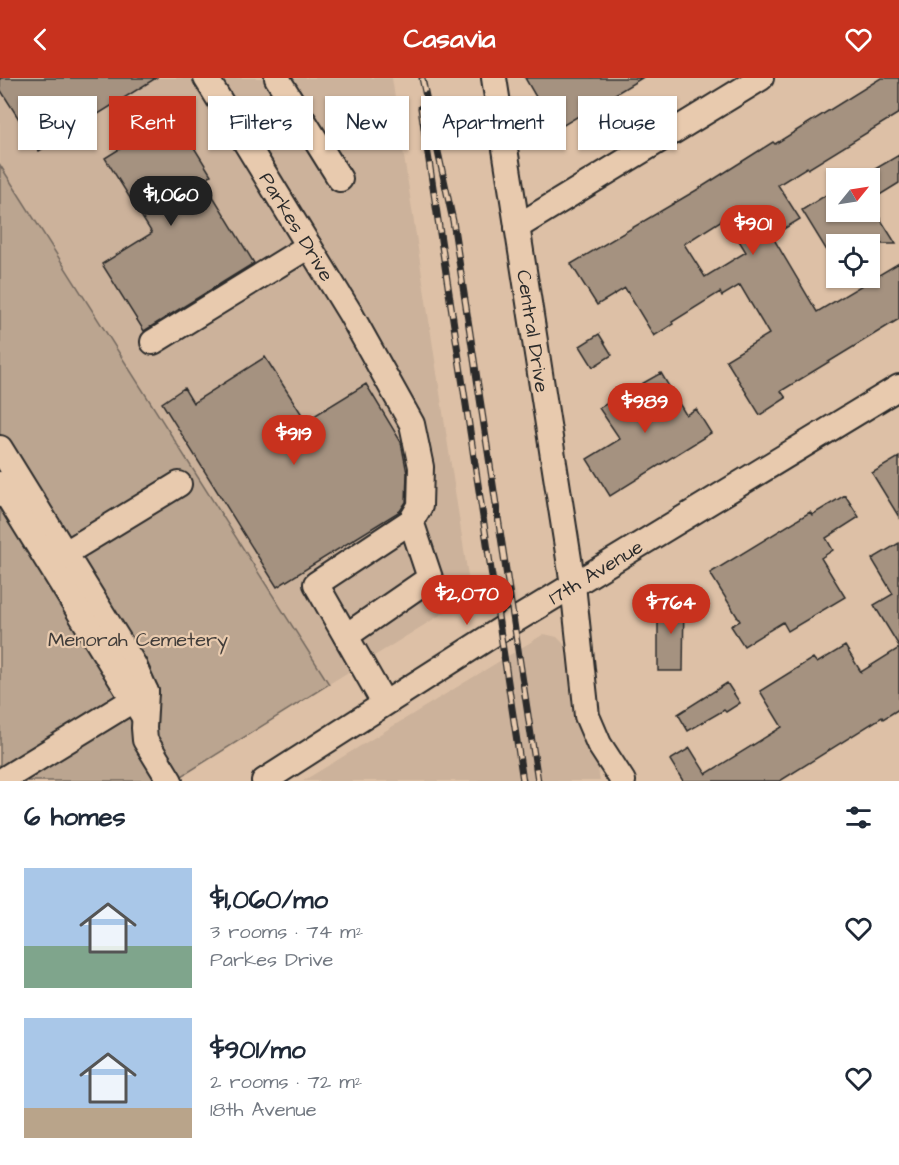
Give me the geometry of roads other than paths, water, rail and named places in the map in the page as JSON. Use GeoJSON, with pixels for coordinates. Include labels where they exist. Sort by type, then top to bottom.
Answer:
{"type":"FeatureCollection","features":[{"type":"Feature","properties":{"kind":"street"},"geometry":{"type":"LineString","coordinates":[[277,78],[340,179]]}},
{"type":"Feature","properties":{"kind":"street","name":"Central Drive"},"geometry":{"type":"LineString","coordinates":[[494,78],[573,585],[587,716],[599,744],[623,781]]}},
{"type":"Feature","properties":{"kind":"street"},"geometry":{"type":"LineString","coordinates":[[517,227],[761,78]]}},
{"type":"Feature","properties":{"kind":"street","name":"Parkes Drive"},"geometry":{"type":"LineString","coordinates":[[212,80],[350,313],[412,424],[421,467],[421,487],[420,506],[411,521]]}},
{"type":"Feature","properties":{"kind":"street"},"geometry":{"type":"LineString","coordinates":[[153,342],[309,246]]}},
{"type":"Feature","properties":{"kind":"street","name":"17th Avenue"},"geometry":{"type":"LineString","coordinates":[[264,781],[573,585],[899,387]]}},
{"type":"Feature","properties":{"kind":"street"},"geometry":{"type":"LineString","coordinates":[[0,448],[57,558]]}},
{"type":"Feature","properties":{"kind":"street"},"geometry":{"type":"LineString","coordinates":[[0,484],[134,665],[145,740],[170,781]]}},
{"type":"Feature","properties":{"kind":"street"},"geometry":{"type":"LineString","coordinates":[[57,558],[179,484]]}},
{"type":"Feature","properties":{"kind":"street"},"geometry":{"type":"LineString","coordinates":[[346,636],[430,578],[411,521],[316,584],[384,703]]}},
{"type":"Feature","properties":{"kind":"street"},"geometry":{"type":"LineString","coordinates":[[1,781],[141,703]]}},
{"type":"Feature","properties":{"kind":"railway"},"geometry":{"type":"LineString","coordinates":[[422,78],[453,221],[538,781]]}},
{"type":"Feature","properties":{"kind":"railway"},"geometry":{"type":"LineString","coordinates":[[427,150],[523,781]]}},
{"type":"Feature","properties":{"kind":"park label","name":"Menorah Cemetery"},"geometry":{"type":"Point","coordinates":[138,639]}}]}
